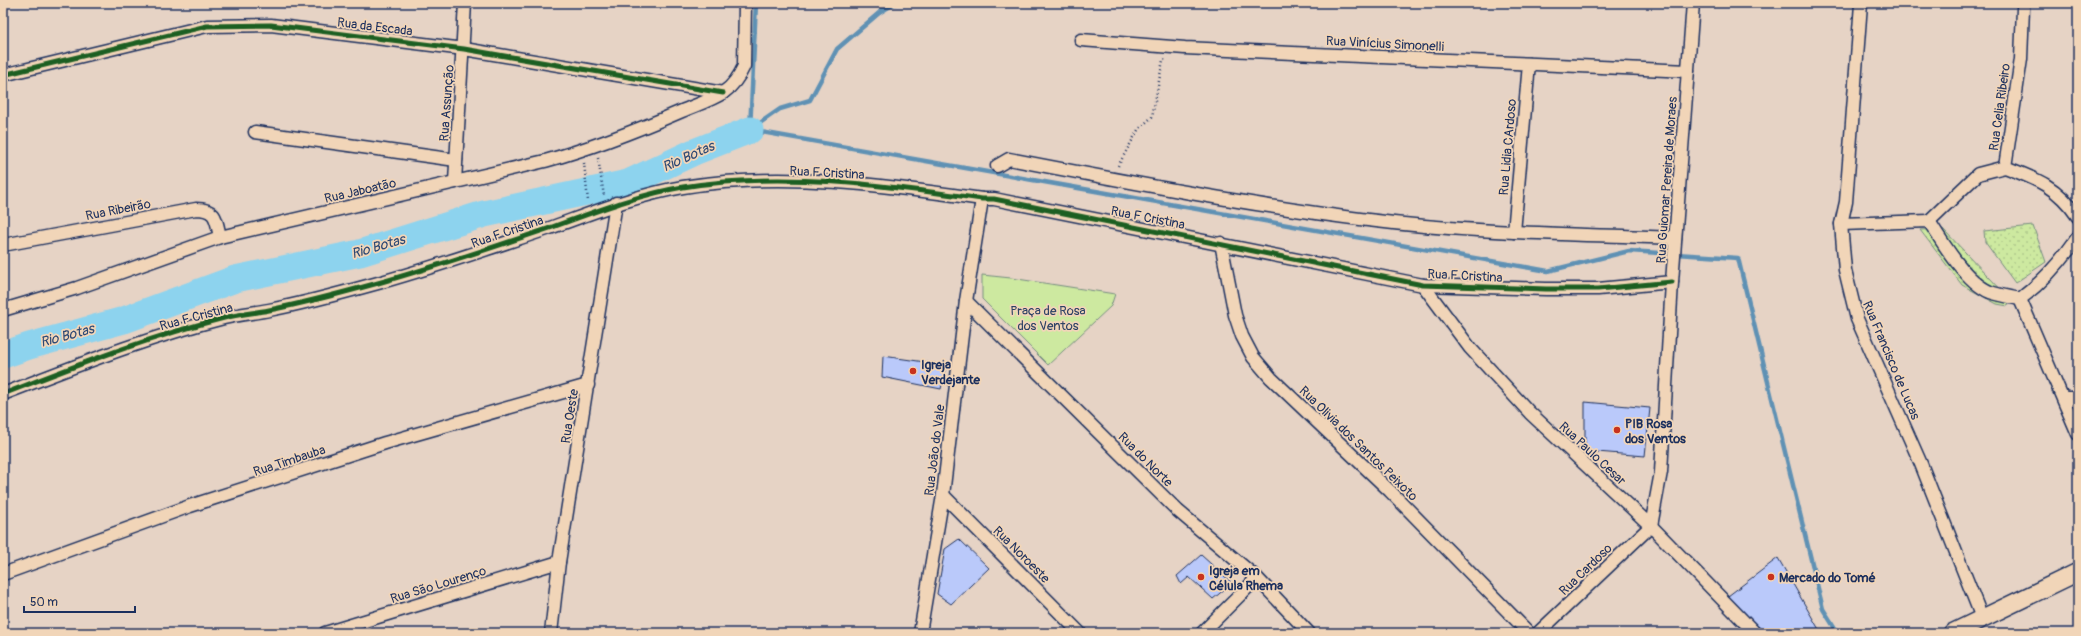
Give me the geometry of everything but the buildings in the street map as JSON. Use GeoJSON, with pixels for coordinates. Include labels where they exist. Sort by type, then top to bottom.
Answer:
{"type":"FeatureCollection","features":[{"type":"Feature","properties":{"kind":"main road"},"geometry":{"type":"LineString","coordinates":[[1952,633],[2078,572]]}},
{"type":"Feature","properties":{"kind":"street","name":"Rua Assunção"},"geometry":{"type":"LineString","coordinates":[[455,182],[464,49],[465,3]]}},
{"type":"Feature","properties":{"kind":"street"},"geometry":{"type":"LineString","coordinates":[[723,93],[734,83],[744,66],[745,3]]}},
{"type":"Feature","properties":{"kind":"street","name":"Rua Guiomar Pereira de Moraes"},"geometry":{"type":"LineString","coordinates":[[1651,526],[1661,472],[1672,278],[1693,3]]}},
{"type":"Feature","properties":{"kind":"street","name":"Rua Francisco de Lucas"},"geometry":{"type":"LineString","coordinates":[[1861,4],[1846,202],[1841,224],[1845,270],[1857,320],[1921,464],[1982,618]]}},
{"type":"Feature","properties":{"kind":"street","name":"Rua Celia Ribeiro"},"geometry":{"type":"LineString","coordinates":[[2023,8],[2020,59],[2005,167],[2037,178],[2060,196],[2078,217]]}},
{"type":"Feature","properties":{"kind":"street","name":"Rua da Escada"},"geometry":{"type":"LineString","coordinates":[[3,75],[207,26],[245,24],[296,27],[464,49],[723,93]]}},
{"type":"Feature","properties":{"kind":"street","name":"Rua Vinícius Simonelli"},"geometry":{"type":"LineString","coordinates":[[1081,40],[1185,48],[1688,71]]}},
{"type":"Feature","properties":{"kind":"street","name":"Rua Lidia CArdoso"},"geometry":{"type":"LineString","coordinates":[[1514,232],[1529,64]]}},
{"type":"Feature","properties":{"kind":"street","name":"Rua Jaboatão"},"geometry":{"type":"LineString","coordinates":[[3,310],[77,288],[220,237],[455,182],[583,150],[723,93]]}},
{"type":"Feature","properties":{"kind":"street"},"geometry":{"type":"LineString","coordinates":[[255,132],[456,160]]}},
{"type":"Feature","properties":{"kind":"street"},"geometry":{"type":"LineString","coordinates":[[997,166],[1009,159],[1111,179],[1369,220],[1514,232],[1675,241]]}},
{"type":"Feature","properties":{"kind":"street"},"geometry":{"type":"LineString","coordinates":[[1841,224],[1929,221],[1978,174],[2005,167]]}},
{"type":"Feature","properties":{"kind":"street","name":"Rua F Cristina"},"geometry":{"type":"LineString","coordinates":[[3,394],[116,350],[226,318],[319,299],[464,258],[590,214],[611,202],[683,188],[776,180],[892,186],[982,199],[1002,200],[1423,285],[1590,289],[1672,278]]}},
{"type":"Feature","properties":{"kind":"street","name":"Rua João do Vale"},"geometry":{"type":"LineString","coordinates":[[920,633],[943,495],[966,301],[982,199]]}},
{"type":"Feature","properties":{"kind":"street","name":"Rua Oeste"},"geometry":{"type":"LineString","coordinates":[[551,633],[559,562],[588,385],[611,202]]}},
{"type":"Feature","properties":{"kind":"street","name":"Rua Ribeirão"},"geometry":{"type":"LineString","coordinates":[[3,245],[196,209],[210,211],[215,216],[220,237]]}},
{"type":"Feature","properties":{"kind":"street"},"geometry":{"type":"LineString","coordinates":[[1929,221],[1935,232],[1973,281],[1989,291],[2020,299]]}},
{"type":"Feature","properties":{"kind":"street"},"geometry":{"type":"LineString","coordinates":[[2020,299],[2036,287],[2069,251],[2078,237]]}},
{"type":"Feature","properties":{"kind":"street","name":"Rua Olivia dos Santos Peixoto"},"geometry":{"type":"LineString","coordinates":[[1221,243],[1235,315],[1242,336],[1253,357],[1271,378],[1390,490],[1530,633]]}},
{"type":"Feature","properties":{"kind":"street","name":"Rua Paulo Cesar"},"geometry":{"type":"LineString","coordinates":[[1423,285],[1470,348],[1530,413],[1651,526],[1755,633]]}},
{"type":"Feature","properties":{"kind":"street"},"geometry":{"type":"LineString","coordinates":[[2020,299],[2078,434]]}},
{"type":"Feature","properties":{"kind":"street","name":"Rua do Norte"},"geometry":{"type":"LineString","coordinates":[[966,301],[1178,511],[1257,578],[1309,633]]}},
{"type":"Feature","properties":{"kind":"street","name":"Rua Timbauba"},"geometry":{"type":"LineString","coordinates":[[3,574],[190,506],[370,448],[588,385]]}},
{"type":"Feature","properties":{"kind":"street"},"geometry":{"type":"LineString","coordinates":[[2063,398],[2078,398]]}},
{"type":"Feature","properties":{"kind":"street","name":"Rua Noroeste"},"geometry":{"type":"LineString","coordinates":[[943,495],[1080,633]]}},
{"type":"Feature","properties":{"kind":"street","name":"Rua Cardoso"},"geometry":{"type":"LineString","coordinates":[[1538,633],[1651,526]]}},
{"type":"Feature","properties":{"kind":"street","name":"Rua São Lourenço"},"geometry":{"type":"LineString","coordinates":[[325,633],[559,562]]}},
{"type":"Feature","properties":{"kind":"street"},"geometry":{"type":"LineString","coordinates":[[1202,633],[1257,578]]}},
{"type":"Feature","properties":{"kind":"path"},"geometry":{"type":"LineString","coordinates":[[1111,179],[1138,130],[1152,117],[1163,60],[1185,48]]}},
{"type":"Feature","properties":{"kind":"path"},"geometry":{"type":"LineString","coordinates":[[598,160],[611,202]]}},
{"type":"Feature","properties":{"kind":"path"},"geometry":{"type":"LineString","coordinates":[[584,171],[590,214]]}},
{"type":"Feature","properties":{"kind":"green space"},"geometry":{"type":"Polygon","coordinates":[[[2033,226],[2046,262],[2015,283],[1985,242],[1984,231],[2033,226]]]}},
{"type":"Feature","properties":{"kind":"green space"},"geometry":{"type":"Polygon","coordinates":[[[1943,229],[2010,299],[2008,306],[1997,304],[1962,285],[1920,230],[1943,229]]]}},
{"type":"Feature","properties":{"kind":"green space","name":"Praça de Rosa dos Ventos"},"geometry":{"type":"Polygon","coordinates":[[[982,275],[1115,294],[1111,306],[1048,365],[982,299],[982,275]]]}},
{"type":"Feature","properties":{"kind":"waterway"},"geometry":{"type":"LineString","coordinates":[[750,130],[756,3]]}},
{"type":"Feature","properties":{"kind":"waterway"},"geometry":{"type":"LineString","coordinates":[[880,12],[886,3]]}},
{"type":"Feature","properties":{"kind":"waterway"},"geometry":{"type":"LineString","coordinates":[[750,130],[780,109],[810,100],[837,49],[879,13],[895,3]]}},
{"type":"Feature","properties":{"kind":"waterway"},"geometry":{"type":"LineString","coordinates":[[750,130],[1548,271],[1629,251],[1738,258],[1823,609],[1838,633]]}},
{"type":"Feature","properties":{"kind":"waterway","name":"Rio Botas"},"geometry":{"type":"LineString","coordinates":[[3,355],[29,346],[124,320],[235,279],[360,253],[484,214],[628,183],[694,152],[750,130]]}},
{"type":"Feature","properties":{"kind":"cycle path"},"geometry":{"type":"LineString","coordinates":[[3,75],[207,26],[271,25],[464,49],[723,93]]}},
{"type":"Feature","properties":{"kind":"cycle path"},"geometry":{"type":"LineString","coordinates":[[3,394],[112,353],[168,334],[230,317],[310,301],[399,277],[547,229],[614,205],[666,190],[720,182],[758,180],[833,182],[908,189],[982,199],[994,199],[1423,285],[1598,289],[1672,282]]}},
{"type":"Feature","properties":{"kind":"place","name":"Igreja Verdejante"},"geometry":{"type":"Point","coordinates":[913,371]}},
{"type":"Feature","properties":{"kind":"place","name":"PIB Rosa dos Ventos"},"geometry":{"type":"Point","coordinates":[1617,430]}},
{"type":"Feature","properties":{"kind":"place","name":"Igreja em Célula Rhema"},"geometry":{"type":"Point","coordinates":[1201,577]}},
{"type":"Feature","properties":{"kind":"place","name":"Mercado do Tomé"},"geometry":{"type":"Point","coordinates":[1771,577]}}]}
